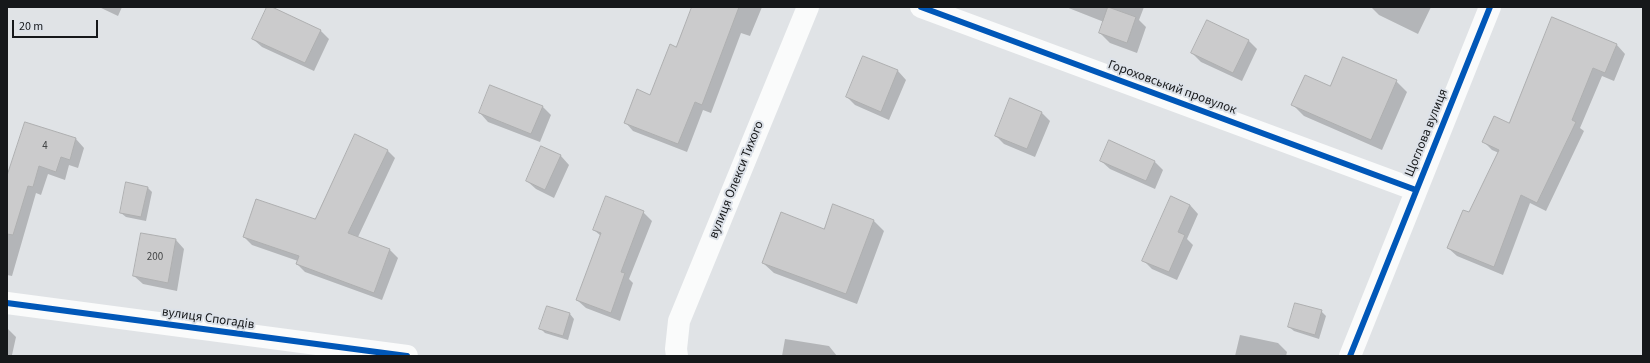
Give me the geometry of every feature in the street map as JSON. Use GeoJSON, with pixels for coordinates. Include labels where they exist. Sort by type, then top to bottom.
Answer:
{"type":"FeatureCollection","features":[{"type":"Feature","properties":{"kind":"street","name":"вулиця Олекси Тихого"},"geometry":{"type":"LineString","coordinates":[[677,356],[676,349],[679,321],[808,7]]}},
{"type":"Feature","properties":{"kind":"street","name":"Гороховський провулок"},"geometry":{"type":"LineString","coordinates":[[921,7],[1416,190]]}},
{"type":"Feature","properties":{"kind":"street","name":"Щоглова вулиця"},"geometry":{"type":"LineString","coordinates":[[1350,356],[1490,7]]}},
{"type":"Feature","properties":{"kind":"street","name":"вулиця Спогадів"},"geometry":{"type":"LineString","coordinates":[[7,303],[407,356]]}},
{"type":"Feature","properties":{"kind":"building"},"geometry":{"type":"Polygon","coordinates":[[[267,7],[272,7],[321,30],[305,63],[252,39],[267,7]]]}},
{"type":"Feature","properties":{"kind":"building"},"geometry":{"type":"Polygon","coordinates":[[[692,7],[739,7],[702,105],[695,102],[678,144],[624,123],[637,89],[650,95],[670,44],[676,47],[692,7]]]}},
{"type":"Feature","properties":{"kind":"building"},"geometry":{"type":"Polygon","coordinates":[[[1108,7],[1136,17],[1127,43],[1099,33],[1108,7]]]}},
{"type":"Feature","properties":{"kind":"building"},"geometry":{"type":"Polygon","coordinates":[[[1552,17],[1617,44],[1605,73],[1593,68],[1572,120],[1576,122],[1537,203],[1521,195],[1494,267],[1447,248],[1463,210],[1469,212],[1499,150],[1482,142],[1494,116],[1509,123],[1552,17]]]}},
{"type":"Feature","properties":{"kind":"building"},"geometry":{"type":"Polygon","coordinates":[[[1207,20],[1249,40],[1233,73],[1191,53],[1207,20]]]}},
{"type":"Feature","properties":{"kind":"building"},"geometry":{"type":"Polygon","coordinates":[[[863,56],[898,70],[881,112],[846,97],[863,56]]]}},
{"type":"Feature","properties":{"kind":"building"},"geometry":{"type":"Polygon","coordinates":[[[1343,57],[1397,80],[1371,140],[1291,105],[1305,75],[1330,86],[1343,57]]]}},
{"type":"Feature","properties":{"kind":"building"},"geometry":{"type":"Polygon","coordinates":[[[490,85],[543,106],[531,134],[479,113],[490,85]]]}},
{"type":"Feature","properties":{"kind":"building"},"geometry":{"type":"Polygon","coordinates":[[[1010,98],[1042,112],[1027,149],[995,136],[1010,98]]]}},
{"type":"Feature","properties":{"kind":"building"},"geometry":{"type":"Polygon","coordinates":[[[25,122],[76,138],[70,160],[61,157],[56,172],[39,166],[33,187],[28,186],[13,235],[7,234],[7,176],[25,122]]]}},
{"type":"Feature","properties":{"kind":"building"},"geometry":{"type":"Polygon","coordinates":[[[355,134],[388,150],[348,233],[390,249],[374,293],[296,264],[299,256],[243,237],[256,199],[315,219],[355,134]]]}},
{"type":"Feature","properties":{"kind":"building"},"geometry":{"type":"Polygon","coordinates":[[[1109,140],[1155,161],[1146,181],[1100,161],[1109,140]]]}},
{"type":"Feature","properties":{"kind":"building"},"geometry":{"type":"Polygon","coordinates":[[[541,146],[561,155],[545,190],[526,181],[541,146]]]}},
{"type":"Feature","properties":{"kind":"building"},"geometry":{"type":"Polygon","coordinates":[[[126,182],[148,187],[141,217],[120,213],[126,182]]]}},
{"type":"Feature","properties":{"kind":"building"},"geometry":{"type":"Polygon","coordinates":[[[606,196],[644,211],[621,272],[625,273],[611,313],[576,300],[601,233],[593,230],[606,196]]]}},
{"type":"Feature","properties":{"kind":"building"},"geometry":{"type":"Polygon","coordinates":[[[1171,196],[1190,205],[1178,232],[1185,235],[1169,272],[1142,261],[1171,196]]]}},
{"type":"Feature","properties":{"kind":"building"},"geometry":{"type":"Polygon","coordinates":[[[833,204],[874,220],[846,294],[762,263],[781,212],[824,229],[833,204]]]}},
{"type":"Feature","properties":{"kind":"building"},"geometry":{"type":"Polygon","coordinates":[[[141,233],[176,239],[168,283],[133,276],[141,233]]]}},
{"type":"Feature","properties":{"kind":"building"},"geometry":{"type":"Polygon","coordinates":[[[1295,303],[1322,310],[1315,335],[1288,327],[1295,303]]]}},
{"type":"Feature","properties":{"kind":"building"},"geometry":{"type":"Polygon","coordinates":[[[547,306],[570,313],[563,336],[539,329],[547,306]]]}},
{"type":"Feature","properties":{"kind":"cycle path"},"geometry":{"type":"LineString","coordinates":[[921,7],[1416,190]]}},
{"type":"Feature","properties":{"kind":"cycle path"},"geometry":{"type":"LineString","coordinates":[[1350,356],[1490,7]]}},
{"type":"Feature","properties":{"kind":"cycle path"},"geometry":{"type":"LineString","coordinates":[[7,303],[407,356]]}}]}
